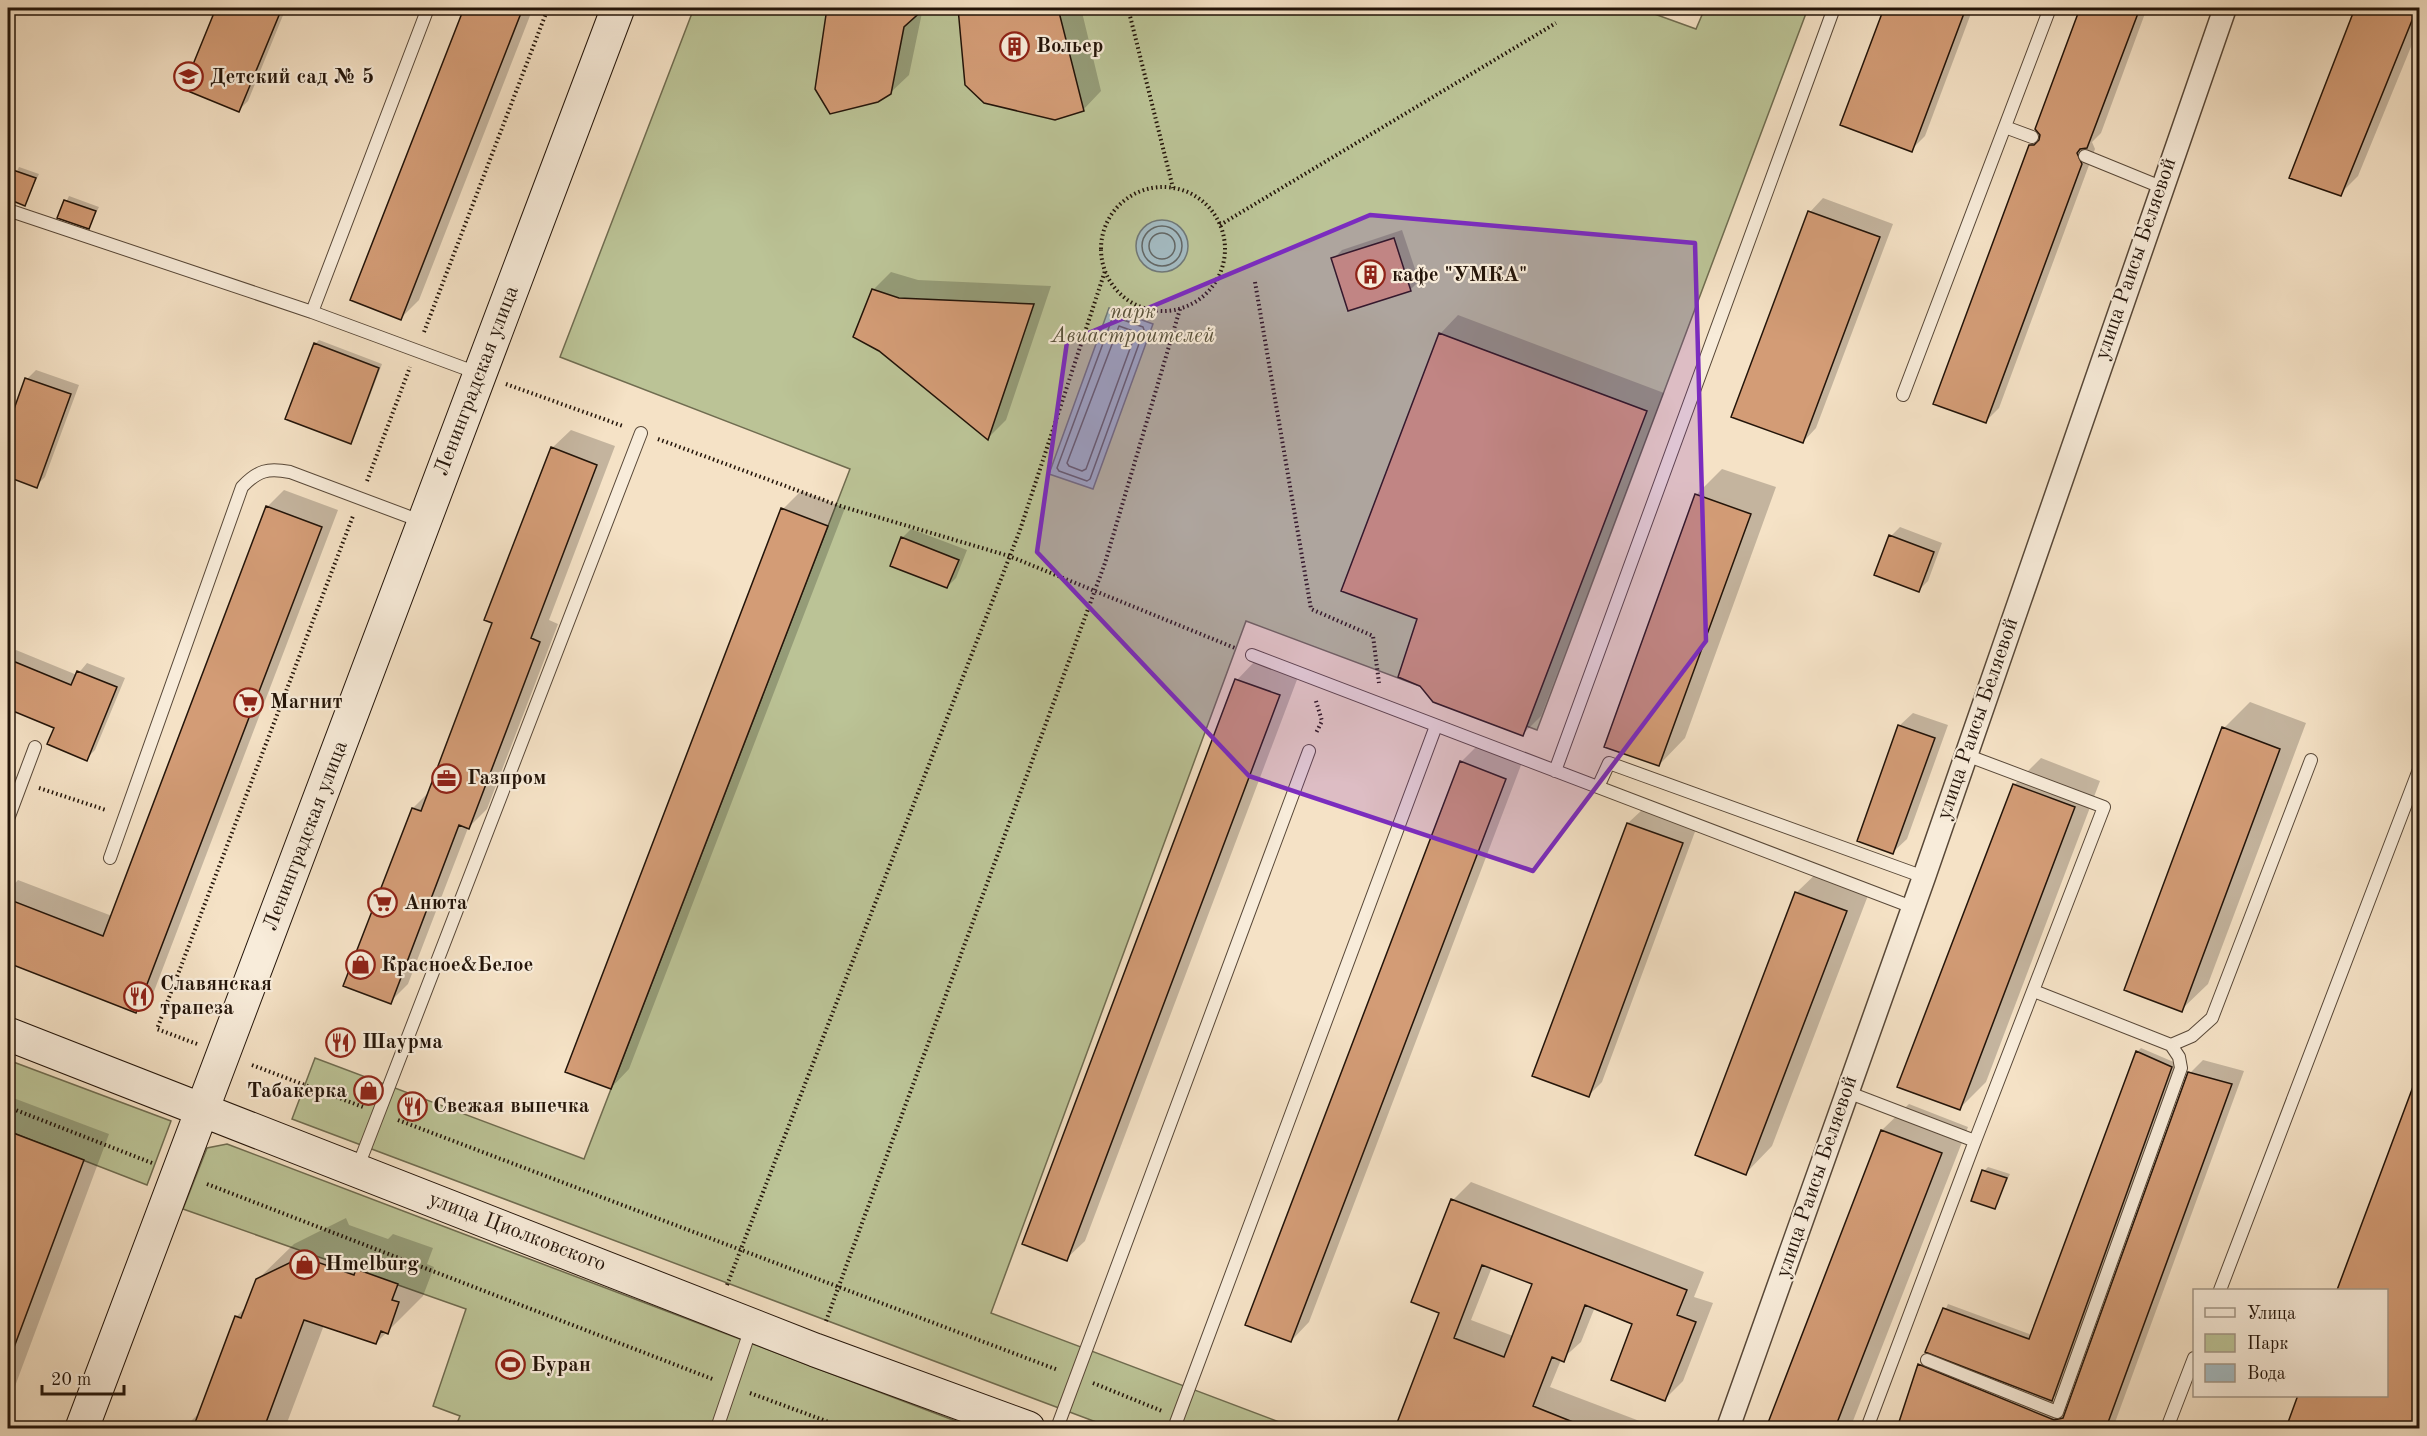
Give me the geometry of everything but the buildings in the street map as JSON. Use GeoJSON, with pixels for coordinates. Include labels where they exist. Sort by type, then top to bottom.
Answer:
{"type":"FeatureCollection","features":[{"type":"Feature","properties":{"kind":"main road","name":"Ленинградская улица"},"geometry":{"type":"LineString","coordinates":[[82,1428],[618,8]]}},
{"type":"Feature","properties":{"kind":"main road","name":"улица Циолковского"},"geometry":{"type":"LineString","coordinates":[[8,1034],[815,1350],[1028,1428]]}},
{"type":"Feature","properties":{"kind":"street","name":"улица Раисы Беляевой"},"geometry":{"type":"LineString","coordinates":[[1728,1428],[1924,877],[2161,187],[2225,8]]}},
{"type":"Feature","properties":{"kind":"lane"},"geometry":{"type":"LineString","coordinates":[[312,312],[428,8]]}},
{"type":"Feature","properties":{"kind":"lane"},"geometry":{"type":"LineString","coordinates":[[1555,771],[1834,8]]}},
{"type":"Feature","properties":{"kind":"lane"},"geometry":{"type":"LineString","coordinates":[[1903,395],[2050,8]]}},
{"type":"Feature","properties":{"kind":"lane"},"geometry":{"type":"LineString","coordinates":[[2005,127],[2032,137]]}},
{"type":"Feature","properties":{"kind":"lane"},"geometry":{"type":"LineString","coordinates":[[2085,156],[2161,187]]}},
{"type":"Feature","properties":{"kind":"lane"},"geometry":{"type":"LineString","coordinates":[[8,210],[312,312],[480,374]]}},
{"type":"Feature","properties":{"kind":"lane"},"geometry":{"type":"LineString","coordinates":[[357,1169],[377,1112],[641,433]]}},
{"type":"Feature","properties":{"kind":"lane"},"geometry":{"type":"LineString","coordinates":[[110,858],[242,487],[255,473],[271,468],[290,472],[424,523]]}},
{"type":"Feature","properties":{"kind":"lane"},"geometry":{"type":"LineString","coordinates":[[1252,655],[1912,907]]}},
{"type":"Feature","properties":{"kind":"lane"},"geometry":{"type":"LineString","coordinates":[[1176,1423],[1436,726]]}},
{"type":"Feature","properties":{"kind":"lane"},"geometry":{"type":"LineString","coordinates":[[8,814],[34,747]]}},
{"type":"Feature","properties":{"kind":"lane"},"geometry":{"type":"LineString","coordinates":[[1057,1428],[1309,751]]}},
{"type":"Feature","properties":{"kind":"lane"},"geometry":{"type":"LineString","coordinates":[[1867,1428],[2104,807],[1966,755]]}},
{"type":"Feature","properties":{"kind":"lane"},"geometry":{"type":"LineString","coordinates":[[2171,1045],[2193,1036],[2212,1018],[2311,760]]}},
{"type":"Feature","properties":{"kind":"lane"},"geometry":{"type":"LineString","coordinates":[[1598,787],[1609,763],[1924,877]]}},
{"type":"Feature","properties":{"kind":"lane"},"geometry":{"type":"LineString","coordinates":[[2220,1289],[2420,767]]}},
{"type":"Feature","properties":{"kind":"lane"},"geometry":{"type":"LineString","coordinates":[[1927,1360],[2057,1412],[2181,1068],[2179,1058],[2171,1045],[2034,990]]}},
{"type":"Feature","properties":{"kind":"lane"},"geometry":{"type":"LineString","coordinates":[[1847,1092],[1975,1140]]}},
{"type":"Feature","properties":{"kind":"lane"},"geometry":{"type":"LineString","coordinates":[[717,1428],[753,1324]]}},
{"type":"Feature","properties":{"kind":"lane"},"geometry":{"type":"LineString","coordinates":[[2168,1428],[2193,1361]]}},
{"type":"Feature","properties":{"kind":"path"},"geometry":{"type":"LineString","coordinates":[[1128,8],[1173,188]]}},
{"type":"Feature","properties":{"kind":"path"},"geometry":{"type":"LineString","coordinates":[[1220,225],[1556,23]]}},
{"type":"Feature","properties":{"kind":"path"},"geometry":{"type":"LineString","coordinates":[[1153,188],[1173,188],[1193,194],[1209,207],[1220,225],[1225,244],[1215,283],[1199,299],[1180,309],[1162,311],[1144,308],[1128,299],[1114,287],[1105,271],[1102,240],[1106,225],[1117,207],[1133,194],[1153,188]]}},
{"type":"Feature","properties":{"kind":"path"},"geometry":{"type":"LineString","coordinates":[[718,1311],[740,1248],[1009,556],[1105,271]]}},
{"type":"Feature","properties":{"kind":"path"},"geometry":{"type":"LineString","coordinates":[[1255,282],[1311,609],[1373,636],[1382,705]]}},
{"type":"Feature","properties":{"kind":"path"},"geometry":{"type":"LineString","coordinates":[[815,1350],[1105,562],[1180,309]]}},
{"type":"Feature","properties":{"kind":"path"},"geometry":{"type":"LineString","coordinates":[[480,374],[837,505],[1009,556],[1252,655]]}},
{"type":"Feature","properties":{"kind":"path"},"geometry":{"type":"LineString","coordinates":[[1309,696],[1319,703],[1322,721],[1309,751]]}},
{"type":"Feature","properties":{"kind":"path"},"geometry":{"type":"LineString","coordinates":[[22,782],[125,816]]}},
{"type":"Feature","properties":{"kind":"path"},"geometry":{"type":"LineString","coordinates":[[157,1029],[1076,1377],[1176,1423],[1207,1428]]}},
{"type":"Feature","properties":{"kind":"path"},"geometry":{"type":"LineString","coordinates":[[8,1107],[845,1428]]}},
{"type":"Feature","properties":{"kind":"highlighted area"},"geometry":{"type":"Polygon","coordinates":[[[1370,215],[1695,243],[1706,641],[1533,871],[1249,776],[1037,552],[1067,342],[1370,215]]]}},
{"type":"Feature","properties":{"kind":"green space","name":"парк Авиастроителей"},"geometry":{"type":"Polygon","coordinates":[[[694,8],[1638,8],[1696,29],[1705,8],[1808,8],[1537,730],[1246,621],[991,1313],[1295,1428],[1112,1428],[292,1119],[315,1058],[584,1159],[850,469],[560,357],[694,8]]]}},
{"type":"Feature","properties":{"kind":"green space"},"geometry":{"type":"Polygon","coordinates":[[[8,1060],[171,1121],[147,1185],[8,1131],[8,1060]]]}},
{"type":"Feature","properties":{"kind":"green space"},"geometry":{"type":"Polygon","coordinates":[[[227,1144],[974,1428],[455,1428],[460,1416],[433,1406],[466,1309],[183,1209],[207,1148],[227,1144]]]}},
{"type":"Feature","properties":{"kind":"water"},"geometry":{"type":"Polygon","coordinates":[[[1157,220],[1167,220],[1181,227],[1188,246],[1181,265],[1167,272],[1157,272],[1147,268],[1140,261],[1136,251],[1136,241],[1140,231],[1147,224],[1157,220]]]}},
{"type":"Feature","properties":{"kind":"water"},"geometry":{"type":"Polygon","coordinates":[[[1109,308],[1153,324],[1093,489],[1049,474],[1109,308]]]}},
{"type":"Feature","properties":{"kind":"place","name":"Вольер"},"geometry":{"type":"Point","coordinates":[1015,46]}},
{"type":"Feature","properties":{"kind":"place","name":"Детский сад № 5"},"geometry":{"type":"Point","coordinates":[189,77]}},
{"type":"Feature","properties":{"kind":"place","name":"кафе \"УМКА\""},"geometry":{"type":"Point","coordinates":[1371,275]}},
{"type":"Feature","properties":{"kind":"place","name":"Магнит"},"geometry":{"type":"Point","coordinates":[249,702]}},
{"type":"Feature","properties":{"kind":"place","name":"Газпром"},"geometry":{"type":"Point","coordinates":[446,778]}},
{"type":"Feature","properties":{"kind":"place","name":"Анюта"},"geometry":{"type":"Point","coordinates":[383,903]}},
{"type":"Feature","properties":{"kind":"place","name":"Красное&Белое"},"geometry":{"type":"Point","coordinates":[360,965]}},
{"type":"Feature","properties":{"kind":"place","name":"Славянская трапеза"},"geometry":{"type":"Point","coordinates":[139,996]}},
{"type":"Feature","properties":{"kind":"place","name":"Шаурма"},"geometry":{"type":"Point","coordinates":[341,1042]}},
{"type":"Feature","properties":{"kind":"place","name":"Табакерка"},"geometry":{"type":"Point","coordinates":[368,1091]}},
{"type":"Feature","properties":{"kind":"place","name":"Свежая выпечка"},"geometry":{"type":"Point","coordinates":[412,1106]}},
{"type":"Feature","properties":{"kind":"place","name":"Hmelburg"},"geometry":{"type":"Point","coordinates":[304,1264]}},
{"type":"Feature","properties":{"kind":"place","name":"Буран"},"geometry":{"type":"Point","coordinates":[510,1365]}}]}
